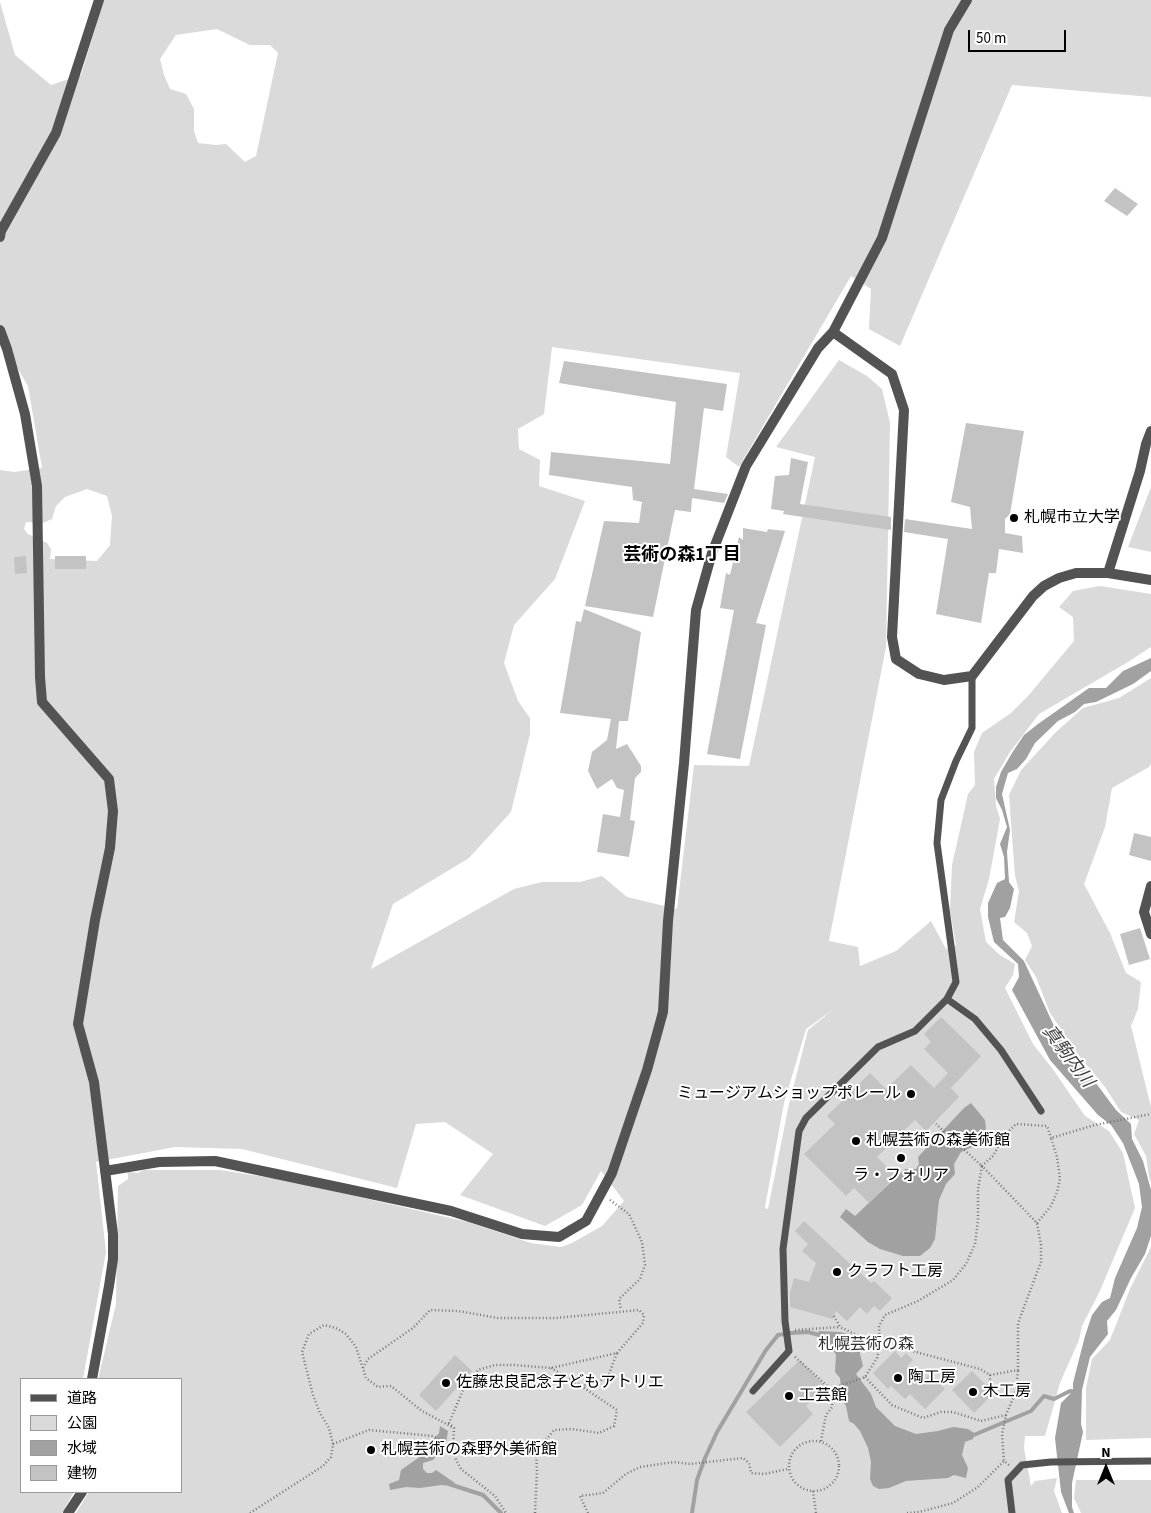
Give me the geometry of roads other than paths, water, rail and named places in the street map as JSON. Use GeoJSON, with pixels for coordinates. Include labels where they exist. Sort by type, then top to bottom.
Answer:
{"type":"FeatureCollection","features":[{"type":"Feature","properties":{"kind":"street"},"geometry":{"type":"LineString","coordinates":[[0,237],[56,133],[99,0]]}},
{"type":"Feature","properties":{"kind":"street"},"geometry":{"type":"LineString","coordinates":[[105,1171],[159,1162],[215,1161],[451,1211],[522,1234],[559,1237],[586,1221],[612,1173],[647,1070],[663,1012],[668,921],[684,763],[696,610],[709,562],[746,466],[818,348],[833,332],[882,238],[949,30],[967,0]]}},
{"type":"Feature","properties":{"kind":"street"},"geometry":{"type":"LineString","coordinates":[[0,330],[25,414],[37,486],[42,702],[109,779],[113,811],[110,848],[95,920],[78,1024],[94,1082],[113,1234],[113,1259],[92,1378]]}},
{"type":"Feature","properties":{"kind":"street"},"geometry":{"type":"LineString","coordinates":[[833,332],[892,374],[904,410],[892,637],[896,659],[919,674],[944,680],[972,676],[1033,596],[1044,586],[1059,578],[1076,573],[1108,573],[1151,580]]}},
{"type":"Feature","properties":{"kind":"street"},"geometry":{"type":"LineString","coordinates":[[1108,573],[1151,431]]}},
{"type":"Feature","properties":{"kind":"street"},"geometry":{"type":"LineString","coordinates":[[1151,886],[1144,912],[1151,934]]}},
{"type":"Feature","properties":{"kind":"street"},"geometry":{"type":"LineString","coordinates":[[68,1513],[81,1493]]}},
{"type":"Feature","properties":{"kind":"lane"},"geometry":{"type":"LineString","coordinates":[[753,1391],[788,1348],[783,1249],[799,1131],[806,1118],[878,1047],[916,1031],[947,999],[956,982],[937,843],[941,800],[956,761],[972,728],[972,676]]}},
{"type":"Feature","properties":{"kind":"lane"},"geometry":{"type":"LineString","coordinates":[[947,999],[975,1019],[1001,1050],[1041,1111]]}},
{"type":"Feature","properties":{"kind":"lane"},"geometry":{"type":"LineString","coordinates":[[1012,1513],[1008,1480],[1022,1465],[1050,1462],[1151,1461]]}},
{"type":"Feature","properties":{"kind":"water","name":"真駒内川"},"geometry":{"type":"Polygon","coordinates":[[[1151,658],[1151,671],[1133,684],[1096,702],[1084,704],[1075,712],[1058,721],[1035,743],[1026,759],[1017,769],[1008,773],[1002,794],[1010,830],[1007,852],[1009,882],[1014,889],[1010,908],[1005,917],[1000,918],[1003,940],[1024,961],[1055,1028],[1116,1110],[1131,1124],[1132,1139],[1143,1161],[1151,1190],[1151,1236],[1145,1254],[1116,1310],[1107,1321],[1108,1334],[1090,1357],[1082,1390],[1081,1424],[1083,1432],[1072,1483],[1072,1507],[1074,1513],[1069,1513],[1061,1492],[1055,1438],[1061,1403],[1073,1391],[1073,1383],[1092,1315],[1102,1302],[1110,1298],[1115,1278],[1137,1228],[1142,1207],[1139,1184],[1123,1143],[1111,1125],[1098,1115],[1050,1060],[1012,990],[1019,977],[1018,964],[994,942],[988,917],[988,903],[997,883],[1005,879],[1004,857],[1000,844],[1007,827],[996,798],[996,787],[1001,772],[1024,735],[1089,688],[1106,688],[1123,671],[1151,658]]]}},
{"type":"Feature","properties":{"kind":"water"},"geometry":{"type":"Polygon","coordinates":[[[971,1103],[985,1120],[984,1137],[979,1144],[961,1152],[954,1164],[955,1174],[946,1184],[939,1200],[935,1239],[930,1248],[920,1256],[903,1256],[880,1249],[868,1242],[840,1217],[846,1209],[855,1216],[905,1169],[916,1169],[919,1164],[918,1157],[971,1103]]]}},
{"type":"Feature","properties":{"kind":"water"},"geometry":{"type":"Polygon","coordinates":[[[819,1331],[840,1332],[860,1339],[860,1354],[863,1366],[856,1374],[871,1394],[876,1407],[895,1426],[916,1434],[953,1427],[968,1429],[974,1433],[973,1439],[965,1442],[962,1455],[968,1468],[966,1478],[954,1475],[948,1478],[906,1481],[889,1488],[879,1489],[873,1486],[870,1479],[871,1462],[868,1448],[860,1431],[849,1421],[846,1406],[842,1400],[840,1378],[835,1372],[836,1355],[830,1345],[817,1335],[819,1331]]]}},
{"type":"Feature","properties":{"kind":"water"},"geometry":{"type":"Polygon","coordinates":[[[440,1426],[448,1431],[446,1443],[433,1460],[423,1463],[423,1469],[427,1473],[432,1473],[436,1470],[455,1483],[453,1486],[406,1487],[390,1490],[389,1484],[399,1480],[401,1470],[418,1458],[439,1433],[440,1426]]]}},
{"type":"Feature","properties":{"kind":"waterway"},"geometry":{"type":"LineString","coordinates":[[692,1513],[697,1480],[705,1458],[717,1432],[766,1350],[778,1335],[808,1332],[823,1336]]}},
{"type":"Feature","properties":{"kind":"waterway"},"geometry":{"type":"LineString","coordinates":[[969,1437],[1031,1411],[1044,1396],[1054,1399],[1070,1391],[1078,1392]]}},
{"type":"Feature","properties":{"kind":"waterway"},"geometry":{"type":"LineString","coordinates":[[449,1484],[483,1495],[501,1513]]}},
{"type":"Feature","properties":{"kind":"place","name":"札幌市立大学"},"geometry":{"type":"Point","coordinates":[1014,518]}},
{"type":"Feature","properties":{"kind":"place","name":"ミュージアムショップポレール"},"geometry":{"type":"Point","coordinates":[911,1094]}},
{"type":"Feature","properties":{"kind":"place","name":"札幌芸術の森美術館"},"geometry":{"type":"Point","coordinates":[856,1141]}},
{"type":"Feature","properties":{"kind":"place","name":"ラ・フォリア"},"geometry":{"type":"Point","coordinates":[901,1158]}},
{"type":"Feature","properties":{"kind":"place","name":"クラフト工房"},"geometry":{"type":"Point","coordinates":[837,1272]}},
{"type":"Feature","properties":{"kind":"place","name":"陶工房"},"geometry":{"type":"Point","coordinates":[898,1378]}},
{"type":"Feature","properties":{"kind":"place","name":"佐藤忠良記念子どもアトリエ"},"geometry":{"type":"Point","coordinates":[446,1383]}},
{"type":"Feature","properties":{"kind":"place","name":"木工房"},"geometry":{"type":"Point","coordinates":[973,1392]}},
{"type":"Feature","properties":{"kind":"place","name":"工芸館"},"geometry":{"type":"Point","coordinates":[789,1396]}},
{"type":"Feature","properties":{"kind":"place","name":"札幌芸術の森野外美術館"},"geometry":{"type":"Point","coordinates":[371,1450]}},
{"type":"Feature","properties":{"kind":"district","name":"芸術の森1丁目"},"geometry":{"type":"Point","coordinates":[682,556]}},
{"type":"Feature","properties":{"kind":"park label","name":"札幌芸術の森"},"geometry":{"type":"Point","coordinates":[866,1345]}}]}
